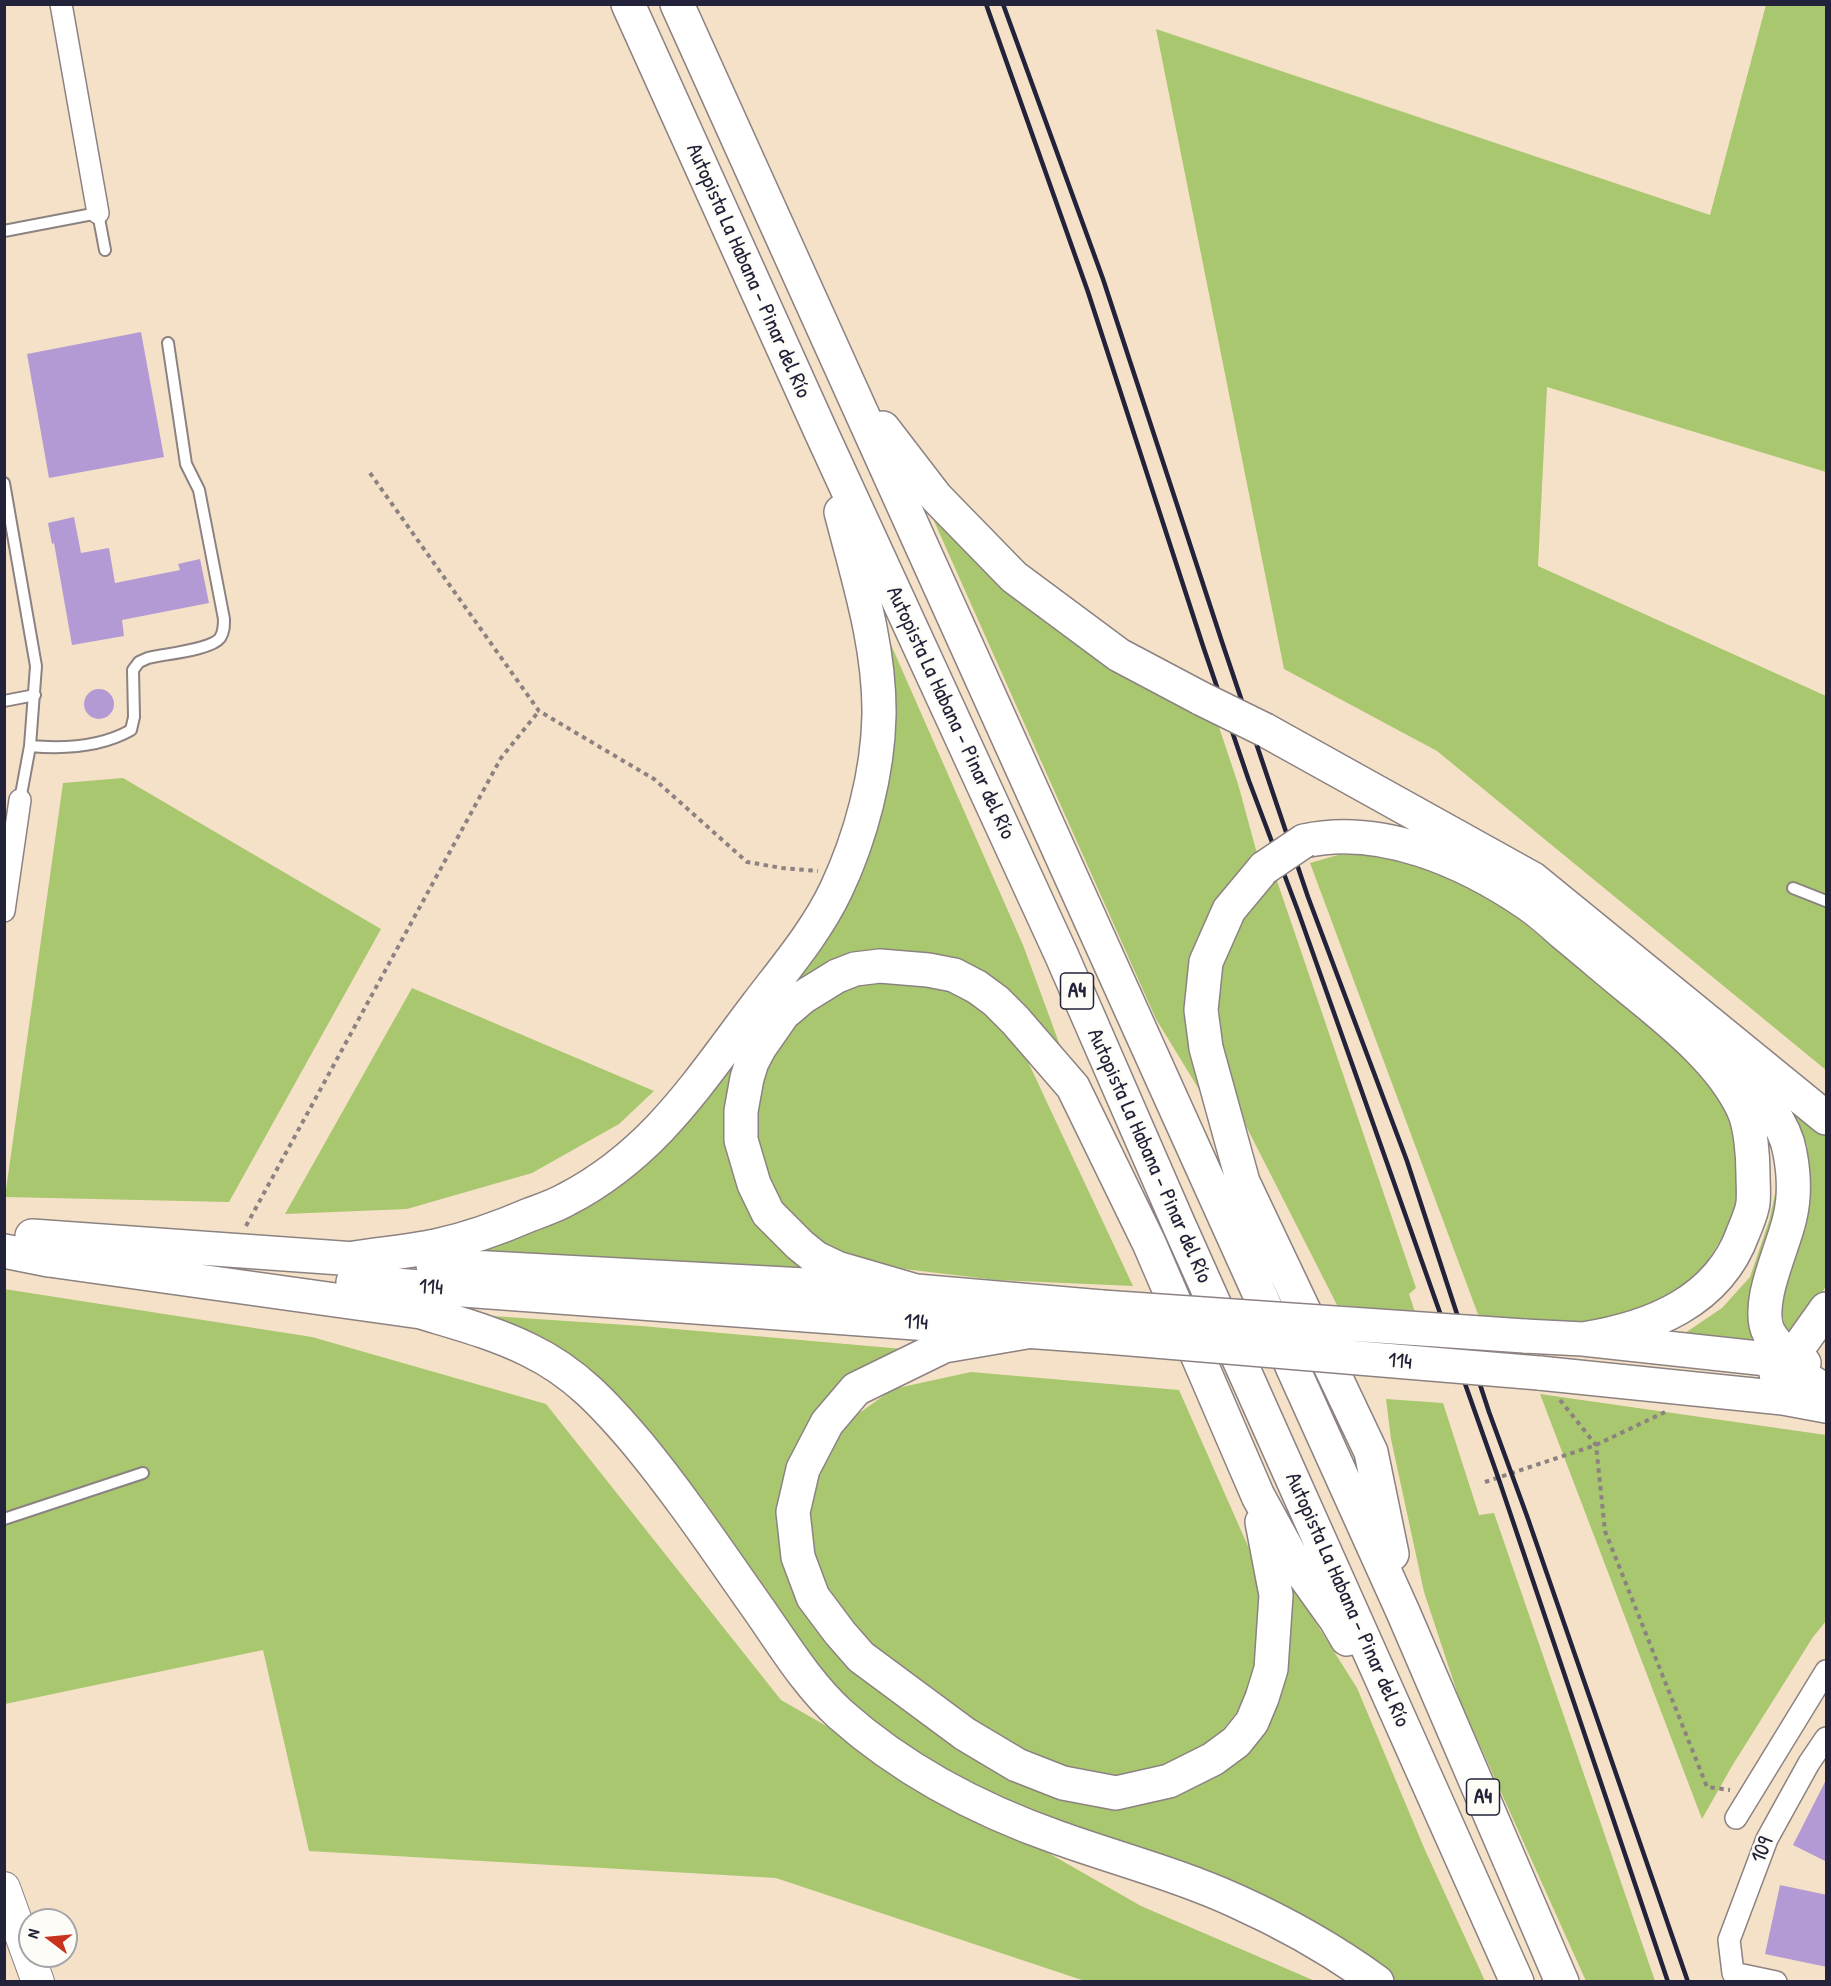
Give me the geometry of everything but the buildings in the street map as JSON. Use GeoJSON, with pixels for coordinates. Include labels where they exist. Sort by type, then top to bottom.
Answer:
{"type":"FeatureCollection","features":[{"type":"Feature","properties":{"kind":"highway","name":"Autopista La Habana - Pinar del Río"},"geometry":{"type":"LineString","coordinates":[[628,4],[821,432],[1061,954],[1179,1225],[1517,1982]]}},
{"type":"Feature","properties":{"kind":"highway","name":"Autopista La Habana - Pinar del Río"},"geometry":{"type":"LineString","coordinates":[[677,4],[1403,1612],[1562,1982]]}},
{"type":"Feature","properties":{"kind":"highway"},"geometry":{"type":"LineString","coordinates":[[845,378],[936,497],[1014,578],[1119,655],[1265,730],[1533,879],[1827,1118]]}},
{"type":"Feature","properties":{"kind":"highway"},"geometry":{"type":"LineString","coordinates":[[349,1259],[436,1246],[491,1231],[566,1200],[602,1179],[635,1154],[684,1101],[814,928],[836,891],[854,843],[868,793],[879,715],[876,669],[868,619],[821,432]]}},
{"type":"Feature","properties":{"kind":"highway"},"geometry":{"type":"LineString","coordinates":[[1403,1612],[1371,1452],[1243,1182],[1214,1084],[1201,1010],[1206,962],[1229,910],[1264,868],[1304,841],[1322,837],[1363,837],[1424,851],[1477,874],[1529,904],[1660,1014],[1739,1074],[1762,1099],[1779,1123],[1790,1150],[1794,1187],[1790,1217],[1765,1303],[1768,1331],[1789,1361],[1816,1386],[1827,1390]]}},
{"type":"Feature","properties":{"kind":"highway"},"geometry":{"type":"LineString","coordinates":[[1061,954],[1122,1184]]}},
{"type":"Feature","properties":{"kind":"highway"},"geometry":{"type":"LineString","coordinates":[[916,1291],[837,1268],[816,1258],[800,1245],[768,1213],[754,1184],[741,1140],[741,1111],[747,1077],[760,1047],[783,1014],[803,997],[837,976],[855,969],[880,966],[903,967],[954,975],[977,987],[996,1001],[1015,1020],[1073,1087],[1122,1184],[1258,1496],[1293,1560],[1336,1620],[1428,1780]]}},
{"type":"Feature","properties":{"kind":"highway"},"geometry":{"type":"LineString","coordinates":[[1583,1339],[1618,1333],[1638,1326],[1698,1298],[1725,1269],[1737,1249],[1753,1205],[1753,1157],[1744,1110],[1716,1066],[1660,1014]]}},
{"type":"Feature","properties":{"kind":"highway"},"geometry":{"type":"LineString","coordinates":[[1184,1124],[1243,1182]]}},
{"type":"Feature","properties":{"kind":"highway","name":"114"},"geometry":{"type":"LineString","coordinates":[[4,1236],[465,1267],[916,1291],[1104,1322],[1539,1373],[1783,1398],[1827,1406]]}},
{"type":"Feature","properties":{"kind":"highway","name":"114"},"geometry":{"type":"LineString","coordinates":[[4,1251],[49,1260],[1032,1331],[1104,1322],[1524,1336],[1583,1339],[1827,1366]]}},
{"type":"Feature","properties":{"kind":"highway"},"geometry":{"type":"LineString","coordinates":[[49,1260],[421,1312],[475,1328],[530,1350],[569,1374],[603,1403],[667,1479],[806,1676],[840,1713],[881,1746],[920,1774],[967,1801],[1056,1838],[1235,1900],[1342,1957],[1377,1982]]}},
{"type":"Feature","properties":{"kind":"highway"},"geometry":{"type":"LineString","coordinates":[[1626,1382],[1762,1378],[1775,1375],[1789,1361],[1827,1309]]}},
{"type":"Feature","properties":{"kind":"highway"},"geometry":{"type":"LineString","coordinates":[[1032,1331],[944,1346],[856,1389],[827,1423],[804,1469],[793,1512],[798,1557],[804,1576],[813,1597],[840,1633],[861,1657],[884,1675],[965,1734],[1017,1764],[1064,1783],[1116,1794],[1169,1781],[1212,1759],[1236,1742],[1252,1722],[1262,1698],[1271,1669],[1275,1631],[1275,1595],[1258,1496]]}},
{"type":"Feature","properties":{"kind":"street"},"geometry":{"type":"LineString","coordinates":[[61,4],[98,213]]}},
{"type":"Feature","properties":{"kind":"street"},"geometry":{"type":"LineString","coordinates":[[4,911],[20,800]]}},
{"type":"Feature","properties":{"kind":"street"},"geometry":{"type":"LineString","coordinates":[[1736,1818],[1827,1671]]}},
{"type":"Feature","properties":{"kind":"street","name":"109"},"geometry":{"type":"LineString","coordinates":[[1776,1982],[1733,1973],[1730,1940],[1767,1839],[1809,1763],[1827,1738]]}},
{"type":"Feature","properties":{"kind":"street"},"geometry":{"type":"LineString","coordinates":[[4,1888],[38,1982]]}},
{"type":"Feature","properties":{"kind":"lane"},"geometry":{"type":"LineString","coordinates":[[4,231],[98,213],[105,250]]}},
{"type":"Feature","properties":{"kind":"lane"},"geometry":{"type":"LineString","coordinates":[[30,746],[72,747],[118,737],[130,730],[134,717],[133,670],[140,662],[148,658],[208,646],[219,640],[223,633],[224,619],[199,490],[186,464],[168,343]]}},
{"type":"Feature","properties":{"kind":"lane"},"geometry":{"type":"LineString","coordinates":[[4,483],[36,666],[30,746],[20,800]]}},
{"type":"Feature","properties":{"kind":"lane"},"geometry":{"type":"LineString","coordinates":[[4,701],[34,695]]}},
{"type":"Feature","properties":{"kind":"lane"},"geometry":{"type":"LineString","coordinates":[[1793,888],[1827,902]]}},
{"type":"Feature","properties":{"kind":"lane"},"geometry":{"type":"LineString","coordinates":[[4,1519],[143,1473]]}},
{"type":"Feature","properties":{"kind":"path"},"geometry":{"type":"LineString","coordinates":[[370,473],[539,711],[654,779],[747,862],[782,868],[843,873]]}},
{"type":"Feature","properties":{"kind":"path"},"geometry":{"type":"LineString","coordinates":[[232,1250],[501,758],[539,711]]}},
{"type":"Feature","properties":{"kind":"path"},"geometry":{"type":"LineString","coordinates":[[1539,1373],[1596,1445],[1605,1531],[1707,1787],[1752,1792]]}},
{"type":"Feature","properties":{"kind":"path"},"geometry":{"type":"LineString","coordinates":[[1485,1482],[1596,1445],[1668,1411]]}},
{"type":"Feature","properties":{"kind":"green space"},"geometry":{"type":"Polygon","coordinates":[[[1766,5],[1826,5],[1826,472],[1547,387],[1538,566],[1826,696],[1826,1070],[1437,751],[1284,669],[1156,29],[1710,215],[1766,5]]]}},
{"type":"Feature","properties":{"kind":"green space"},"geometry":{"type":"Polygon","coordinates":[[[930,512],[1014,597],[1104,665],[1218,724],[1238,784],[1258,857],[1225,888],[1193,954],[1190,1028],[1200,1091],[1156,1019],[930,512]]]}},
{"type":"Feature","properties":{"kind":"green space"},"geometry":{"type":"Polygon","coordinates":[[[881,622],[1023,945],[1065,1059],[951,964],[790,991],[729,1129],[817,1272],[448,1255],[602,1193],[838,910],[881,622]]]}},
{"type":"Feature","properties":{"kind":"green space"},"geometry":{"type":"Polygon","coordinates":[[[123,778],[381,929],[229,1202],[5,1197],[63,783],[123,778]]]}},
{"type":"Feature","properties":{"kind":"green space"},"geometry":{"type":"Polygon","coordinates":[[[1373,854],[1433,865],[1496,900],[1689,1059],[1726,1103],[1740,1145],[1741,1186],[1728,1227],[1706,1264],[1676,1296],[1588,1325],[1479,1317],[1310,863],[1338,855],[1373,854]]]}},
{"type":"Feature","properties":{"kind":"green space"},"geometry":{"type":"Polygon","coordinates":[[[1276,878],[1416,1288],[1409,1294],[1415,1312],[1337,1305],[1243,1120],[1222,1043],[1218,996],[1222,962],[1235,927],[1276,878]]]}},
{"type":"Feature","properties":{"kind":"green space"},"geometry":{"type":"Polygon","coordinates":[[[915,978],[970,998],[1022,1049],[1133,1286],[997,1280],[853,1263],[810,1240],[775,1199],[752,1120],[763,1079],[782,1038],[823,997],[859,983],[915,978]]]}},
{"type":"Feature","properties":{"kind":"green space"},"geometry":{"type":"Polygon","coordinates":[[[412,988],[654,1091],[619,1124],[532,1173],[407,1209],[285,1214],[412,988]]]}},
{"type":"Feature","properties":{"kind":"green space"},"geometry":{"type":"Polygon","coordinates":[[[1769,1088],[1826,1134],[1826,1286],[1811,1311],[1787,1338],[1781,1306],[1811,1196],[1807,1146],[1793,1119],[1769,1088]]]}},
{"type":"Feature","properties":{"kind":"green space"},"geometry":{"type":"Polygon","coordinates":[[[1774,1136],[1785,1170],[1762,1343],[1679,1337],[1722,1308],[1750,1277],[1769,1221],[1777,1185],[1774,1136]]]}},
{"type":"Feature","properties":{"kind":"green space"},"geometry":{"type":"Polygon","coordinates":[[[4,1289],[312,1337],[546,1404],[781,1700],[1141,1906],[1315,1981],[1085,1981],[776,1878],[309,1851],[263,1650],[5,1704],[4,1289]]]}},
{"type":"Feature","properties":{"kind":"green space"},"geometry":{"type":"Polygon","coordinates":[[[477,1315],[641,1326],[926,1351],[867,1373],[780,1505],[861,1668],[1117,1804],[1274,1706],[1290,1649],[1278,1563],[1357,1688],[1425,1850],[1485,1981],[1396,1981],[1381,1967],[1029,1814],[914,1754],[852,1703],[792,1635],[617,1398],[477,1315]]]}},
{"type":"Feature","properties":{"kind":"green space"},"geometry":{"type":"Polygon","coordinates":[[[971,1372],[1179,1390],[1251,1553],[1264,1624],[1248,1698],[1211,1744],[1150,1775],[1099,1777],[1009,1748],[861,1640],[830,1598],[808,1547],[810,1486],[837,1429],[893,1389],[971,1372]]]}},
{"type":"Feature","properties":{"kind":"green space"},"geometry":{"type":"Polygon","coordinates":[[[1540,1394],[1826,1435],[1826,1621],[1813,1637],[1732,1766],[1702,1819],[1540,1394]]]}},
{"type":"Feature","properties":{"kind":"green space"},"geometry":{"type":"Polygon","coordinates":[[[1386,1399],[1443,1403],[1479,1515],[1494,1513],[1655,1981],[1586,1981],[1460,1701],[1424,1592],[1391,1439],[1386,1399]]]}},
{"type":"Feature","properties":{"kind":"railway"},"geometry":{"type":"LineString","coordinates":[[986,4],[1088,292],[1249,781],[1298,911],[1498,1477],[1668,1982]]}},
{"type":"Feature","properties":{"kind":"railway"},"geometry":{"type":"LineString","coordinates":[[1003,4],[1103,279],[1308,897],[1407,1161],[1489,1412],[1688,1982]]}}]}
